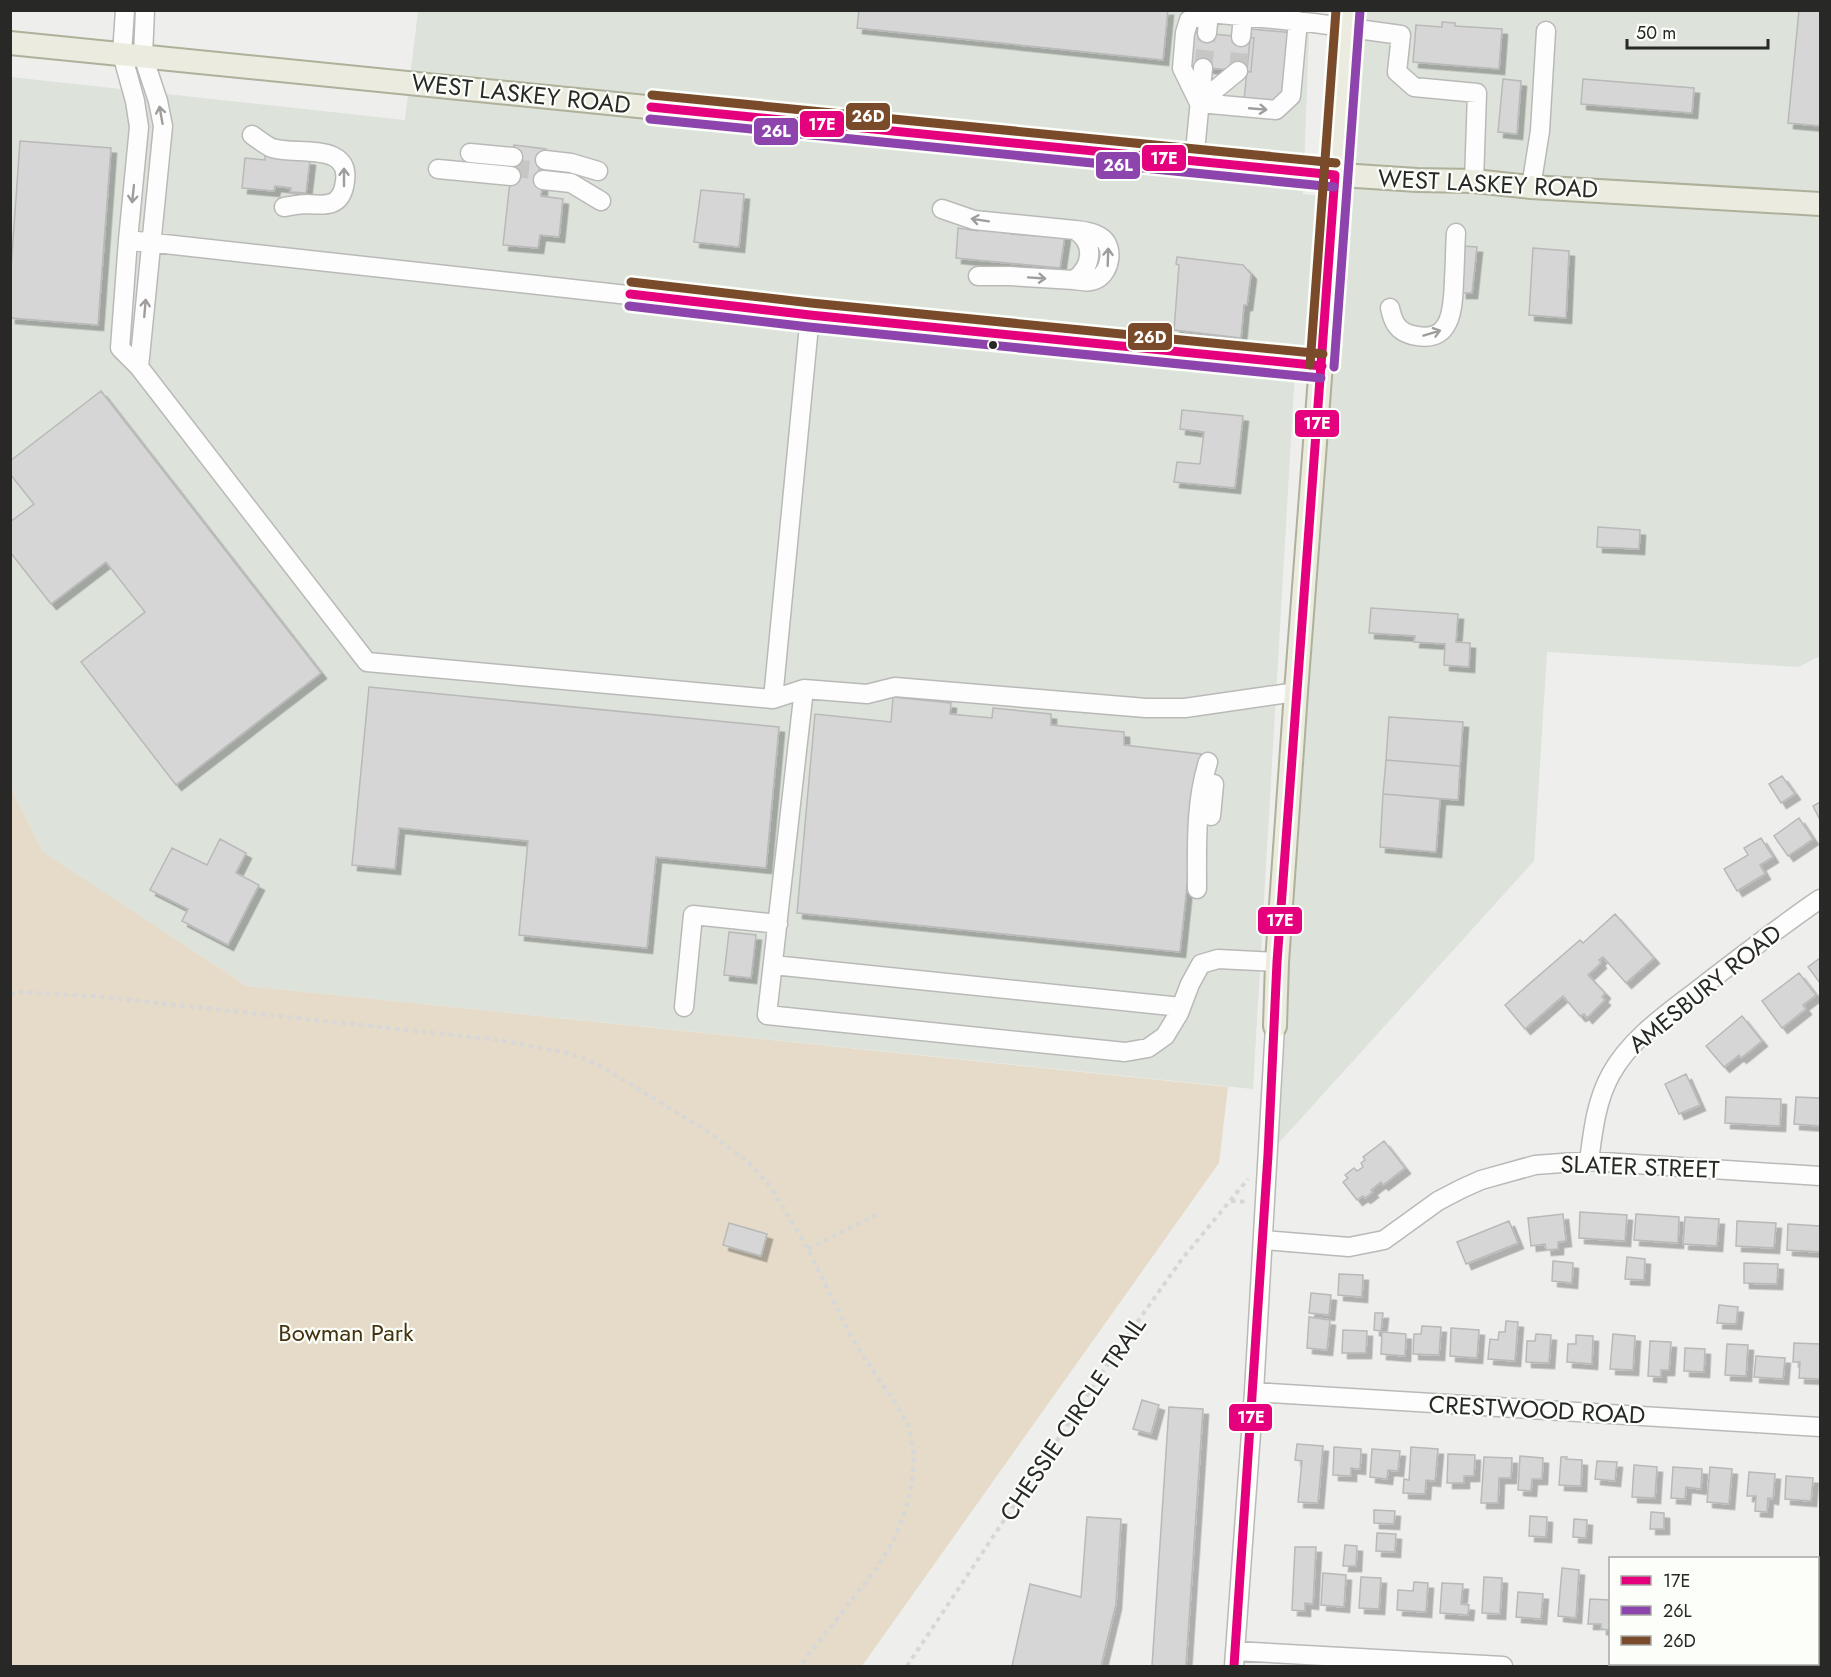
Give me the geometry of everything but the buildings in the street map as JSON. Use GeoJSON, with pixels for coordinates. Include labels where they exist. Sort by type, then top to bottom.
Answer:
{"type":"FeatureCollection","features":[{"type":"Feature","properties":{"kind":"main road"},"geometry":{"type":"LineString","coordinates":[[1275,1026],[1277,962],[1296,692],[1347,20]]}},
{"type":"Feature","properties":{"kind":"main road","name":"WEST LASKEY ROAD"},"geometry":{"type":"LineString","coordinates":[[10,43],[1335,175],[1474,181],[1531,187],[1821,204]]}},
{"type":"Feature","properties":{"kind":"street"},"geometry":{"type":"LineString","coordinates":[[125,10],[133,55],[135,101],[139,127],[120,348],[139,367],[367,662],[773,699],[804,689],[867,694],[895,687],[1158,708],[1185,708],[1296,692]]}},
{"type":"Feature","properties":{"kind":"street"},"geometry":{"type":"LineString","coordinates":[[139,367],[163,126],[158,101],[133,55],[146,10]]}},
{"type":"Feature","properties":{"kind":"street"},"geometry":{"type":"LineString","coordinates":[[1207,33],[1209,13]]}},
{"type":"Feature","properties":{"kind":"street"},"geometry":{"type":"LineString","coordinates":[[1199,103],[1182,68],[1185,33],[1189,20],[1209,13],[1298,21],[1347,20],[1401,35],[1397,72],[1414,87],[1477,93],[1474,181]]}},
{"type":"Feature","properties":{"kind":"street"},"geometry":{"type":"LineString","coordinates":[[1241,37],[1243,16]]}},
{"type":"Feature","properties":{"kind":"street"},"geometry":{"type":"LineString","coordinates":[[1199,103],[1276,110],[1291,96],[1298,21]]}},
{"type":"Feature","properties":{"kind":"street"},"geometry":{"type":"LineString","coordinates":[[1531,187],[1540,131],[1546,31]]}},
{"type":"Feature","properties":{"kind":"street"},"geometry":{"type":"LineString","coordinates":[[1194,162],[1203,68]]}},
{"type":"Feature","properties":{"kind":"street"},"geometry":{"type":"LineString","coordinates":[[1199,103],[1238,71]]}},
{"type":"Feature","properties":{"kind":"street"},"geometry":{"type":"LineString","coordinates":[[252,135],[272,148],[335,157],[344,166],[344,186],[337,200],[321,206],[305,204],[284,207]]}},
{"type":"Feature","properties":{"kind":"street"},"geometry":{"type":"LineString","coordinates":[[445,165],[512,167],[470,153]]}},
{"type":"Feature","properties":{"kind":"street"},"geometry":{"type":"LineString","coordinates":[[598,171],[571,163],[544,170],[569,174],[586,180],[602,196]]}},
{"type":"Feature","properties":{"kind":"street"},"geometry":{"type":"LineString","coordinates":[[942,209],[974,220],[1075,230],[1087,241],[1090,248],[1085,270],[1074,280],[978,276]]}},
{"type":"Feature","properties":{"kind":"street"},"geometry":{"type":"LineString","coordinates":[[1390,308],[1397,327],[1408,334],[1431,336],[1446,326],[1450,321],[1454,306],[1456,233]]}},
{"type":"Feature","properties":{"kind":"street"},"geometry":{"type":"LineString","coordinates":[[128,240],[810,315],[1322,366]]}},
{"type":"Feature","properties":{"kind":"street"},"geometry":{"type":"LineString","coordinates":[[773,699],[810,315]]}},
{"type":"Feature","properties":{"kind":"street"},"geometry":{"type":"LineString","coordinates":[[804,689],[767,1015],[1125,1052],[1148,1048],[1165,1036],[1201,964],[1218,959],[1277,962]]}},
{"type":"Feature","properties":{"kind":"street"},"geometry":{"type":"LineString","coordinates":[[1197,889],[1200,794],[1208,762]]}},
{"type":"Feature","properties":{"kind":"street"},"geometry":{"type":"LineString","coordinates":[[1209,863],[1214,784]]}},
{"type":"Feature","properties":{"kind":"street","name":"AMESBURY ROAD"},"geometry":{"type":"LineString","coordinates":[[1589,1161],[1598,1102],[1611,1074],[1626,1051],[1666,1015],[1821,899]]}},
{"type":"Feature","properties":{"kind":"street"},"geometry":{"type":"LineString","coordinates":[[684,1007],[693,915],[778,924]]}},
{"type":"Feature","properties":{"kind":"street"},"geometry":{"type":"LineString","coordinates":[[773,965],[1181,1006]]}},
{"type":"Feature","properties":{"kind":"street"},"geometry":{"type":"LineString","coordinates":[[1275,1026],[1254,1392],[1235,1659],[1503,1666]]}},
{"type":"Feature","properties":{"kind":"street","name":"SLATER STREET"},"geometry":{"type":"LineString","coordinates":[[1263,1240],[1349,1247],[1384,1240],[1438,1201],[1481,1180],[1535,1165],[1589,1161],[1821,1176]]}},
{"type":"Feature","properties":{"kind":"street","name":"CRESTWOOD ROAD"},"geometry":{"type":"LineString","coordinates":[[1254,1392],[1821,1427]]}},
{"type":"Feature","properties":{"kind":"path"},"geometry":{"type":"LineString","coordinates":[[10,993],[93,996],[499,1040],[568,1053],[594,1063],[622,1079],[707,1131],[748,1162],[765,1180],[808,1249],[848,1331],[897,1405],[909,1427],[914,1455],[912,1484],[895,1538],[879,1565],[800,1666]]}},
{"type":"Feature","properties":{"kind":"path","name":"CHESSIE CIRCLE TRAIL"},"geometry":{"type":"LineString","coordinates":[[907,1666],[1116,1352],[1182,1259],[1248,1179]]}},
{"type":"Feature","properties":{"kind":"path"},"geometry":{"type":"LineString","coordinates":[[808,1249],[878,1214]]}},
{"type":"Feature","properties":{"kind":"shaded area"},"geometry":{"type":"Polygon","coordinates":[[[418,11],[1310,11],[1303,194],[1333,197],[1348,11],[1820,11],[1820,656],[1799,667],[1547,652],[1534,861],[1268,1155],[1320,373],[1295,371],[1253,1089],[247,986],[43,852],[11,788],[11,77],[405,120],[418,11]]]}},
{"type":"Feature","properties":{"kind":"green space","name":"Bowman Park"},"geometry":{"type":"Polygon","coordinates":[[[11,788],[43,852],[247,986],[1228,1087],[1219,1163],[862,1666],[11,1666],[11,788]]]}},
{"type":"Feature","properties":{"kind":"tunnel"},"geometry":{"type":"LineString","coordinates":[[1203,68],[1207,33]]}},
{"type":"Feature","properties":{"kind":"tunnel"},"geometry":{"type":"LineString","coordinates":[[1238,71],[1241,37]]}},
{"type":"Feature","properties":{"kind":"tunnel"},"geometry":{"type":"LineString","coordinates":[[511,168],[544,171]]}},
{"type":"Feature","properties":{"kind":"transit line","name":"26D"},"geometry":{"type":"LineString","coordinates":[[1310,365],[1336,10]]}},
{"type":"Feature","properties":{"kind":"transit line","name":"26L"},"geometry":{"type":"LineString","coordinates":[[1334,367],[1360,11]]}},
{"type":"Feature","properties":{"kind":"transit line","name":"26D"},"geometry":{"type":"LineString","coordinates":[[652,95],[1336,163]]}},
{"type":"Feature","properties":{"kind":"transit line","name":"17E"},"geometry":{"type":"LineString","coordinates":[[651,107],[1335,175]]}},
{"type":"Feature","properties":{"kind":"transit line","name":"26L"},"geometry":{"type":"LineString","coordinates":[[650,119],[1334,187]]}},
{"type":"Feature","properties":{"kind":"transit line","name":"17E"},"geometry":{"type":"LineString","coordinates":[[1234,1666],[1268,1155],[1277,962],[1335,175]]}},
{"type":"Feature","properties":{"kind":"transit line","name":"26D"},"geometry":{"type":"LineString","coordinates":[[631,282],[811,303],[1323,354]]}},
{"type":"Feature","properties":{"kind":"transit line","name":"17E"},"geometry":{"type":"LineString","coordinates":[[630,294],[810,315],[1322,366]]}},
{"type":"Feature","properties":{"kind":"transit line","name":"26L"},"geometry":{"type":"LineString","coordinates":[[629,306],[809,327],[1321,378]]}}]}
